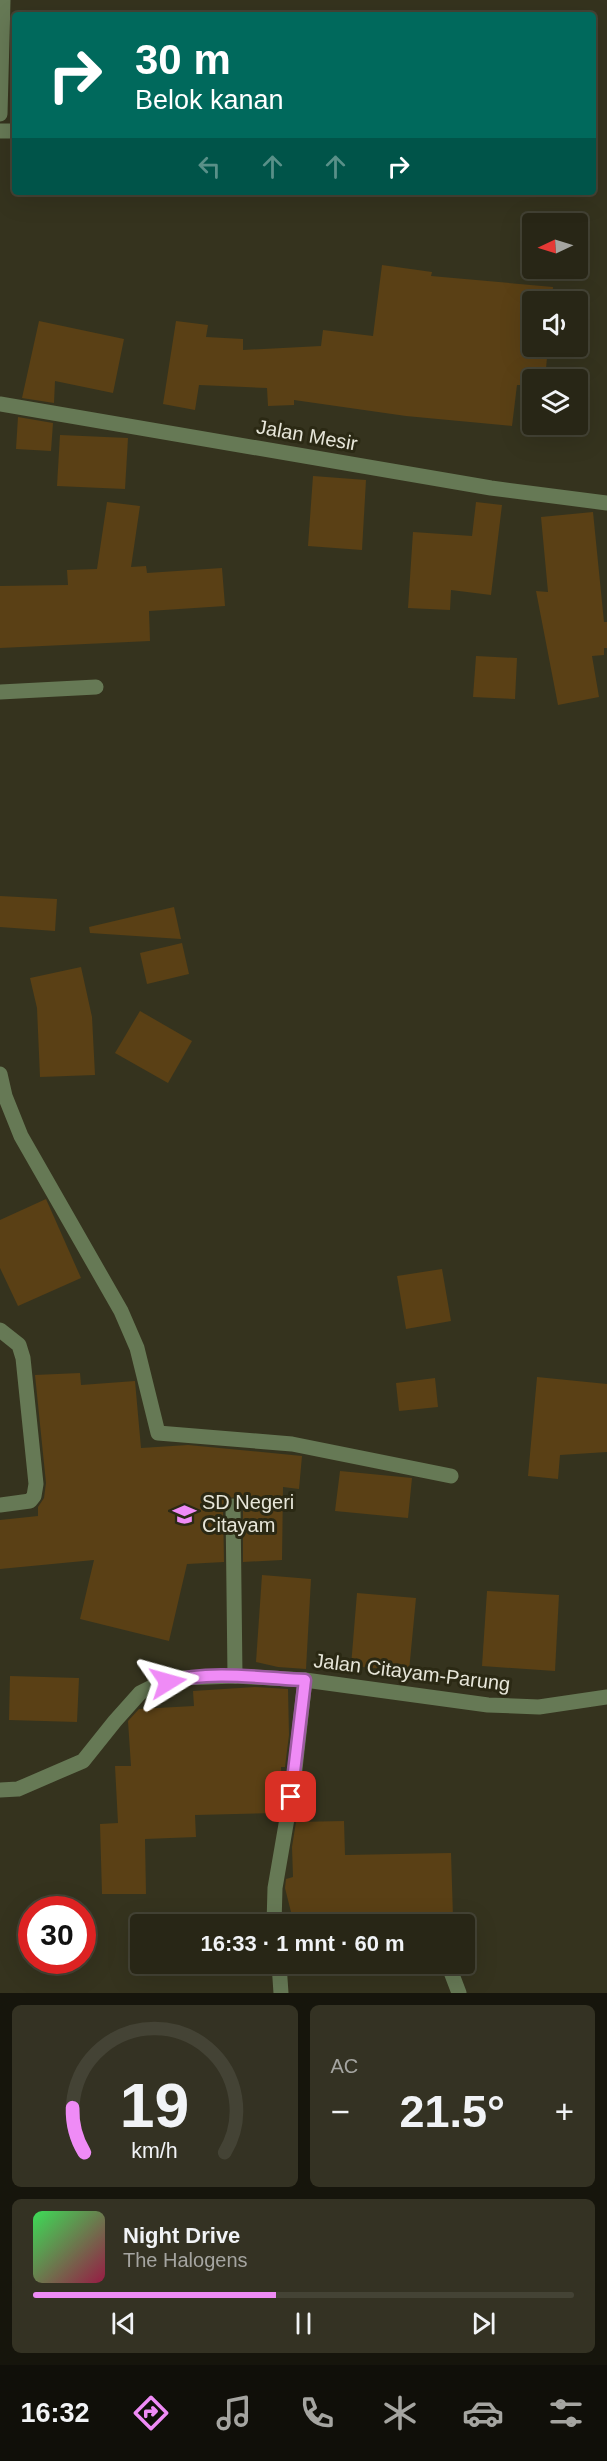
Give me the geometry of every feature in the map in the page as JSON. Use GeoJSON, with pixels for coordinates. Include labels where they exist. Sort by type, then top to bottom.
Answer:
{"type":"FeatureCollection","features":[{"type":"Feature","properties":{"kind":"street"},"geometry":{"type":"LineString","coordinates":[[0,114],[3,0]]}},
{"type":"Feature","properties":{"kind":"street","name":"Jalan Mesir"},"geometry":{"type":"LineString","coordinates":[[0,404],[491,488],[607,503]]}},
{"type":"Feature","properties":{"kind":"street"},"geometry":{"type":"LineString","coordinates":[[0,692],[96,687]]}},
{"type":"Feature","properties":{"kind":"street"},"geometry":{"type":"LineString","coordinates":[[0,1074],[5,1096],[21,1136],[121,1311],[129,1329],[140,1357],[158,1433],[292,1444],[451,1476]]}},
{"type":"Feature","properties":{"kind":"street"},"geometry":{"type":"LineString","coordinates":[[0,1330],[19,1345],[23,1358],[36,1484],[34,1496],[30,1501],[0,1505]]}},
{"type":"Feature","properties":{"kind":"street"},"geometry":{"type":"LineString","coordinates":[[233,1506],[235,1676]]}},
{"type":"Feature","properties":{"kind":"street","name":"Jalan Citayam-Parung"},"geometry":{"type":"LineString","coordinates":[[0,1790],[18,1789],[83,1761],[140,1694],[156,1685],[181,1678],[235,1676],[305,1680],[488,1705],[539,1707],[607,1697]]}},
{"type":"Feature","properties":{"kind":"street"},"geometry":{"type":"LineString","coordinates":[[274,1914],[275,1888],[294,1778],[305,1680]]}},
{"type":"Feature","properties":{"kind":"street"},"geometry":{"type":"LineString","coordinates":[[280,1974],[281,1993]]}},
{"type":"Feature","properties":{"kind":"street"},"geometry":{"type":"LineString","coordinates":[[452,1974],[459,1993]]}},
{"type":"Feature","properties":{"kind":"building"},"geometry":{"type":"Polygon","coordinates":[[[382,265],[432,272],[431,276],[553,287],[553,291],[522,291],[522,357],[547,357],[546,369],[522,369],[522,385],[517,385],[512,426],[406,416],[294,400],[294,405],[268,406],[267,388],[199,385],[195,410],[163,404],[176,321],[208,325],[206,337],[243,339],[243,350],[321,346],[323,330],[373,336],[382,265]]]}},
{"type":"Feature","properties":{"kind":"building"},"geometry":{"type":"Polygon","coordinates":[[[39,321],[124,339],[113,393],[55,381],[54,403],[22,398],[39,321]]]}},
{"type":"Feature","properties":{"kind":"building"},"geometry":{"type":"Polygon","coordinates":[[[18,417],[53,423],[51,451],[16,449],[18,417]]]}},
{"type":"Feature","properties":{"kind":"building"},"geometry":{"type":"Polygon","coordinates":[[[60,435],[128,438],[125,489],[57,486],[60,435]]]}},
{"type":"Feature","properties":{"kind":"building"},"geometry":{"type":"Polygon","coordinates":[[[313,476],[366,480],[362,550],[308,546],[313,476]]]}},
{"type":"Feature","properties":{"kind":"building"},"geometry":{"type":"Polygon","coordinates":[[[107,502],[140,506],[131,567],[146,566],[147,573],[222,568],[225,606],[149,611],[150,641],[0,648],[0,586],[68,585],[67,570],[97,569],[107,502]]]}},
{"type":"Feature","properties":{"kind":"building"},"geometry":{"type":"Polygon","coordinates":[[[476,502],[502,505],[491,595],[451,590],[450,610],[408,608],[413,532],[472,536],[476,502]]]}},
{"type":"Feature","properties":{"kind":"building"},"geometry":{"type":"Polygon","coordinates":[[[593,512],[604,622],[607,622],[607,648],[604,648],[604,655],[592,656],[599,697],[558,705],[536,591],[548,592],[541,517],[593,512]]]}},
{"type":"Feature","properties":{"kind":"building"},"geometry":{"type":"Polygon","coordinates":[[[476,656],[517,658],[515,699],[473,697],[476,656]]]}},
{"type":"Feature","properties":{"kind":"building"},"geometry":{"type":"Polygon","coordinates":[[[0,896],[57,899],[55,931],[0,927],[0,896]]]}},
{"type":"Feature","properties":{"kind":"building"},"geometry":{"type":"Polygon","coordinates":[[[174,907],[181,939],[90,933],[89,927],[174,907]]]}},
{"type":"Feature","properties":{"kind":"building"},"geometry":{"type":"Polygon","coordinates":[[[182,943],[189,974],[147,984],[140,953],[182,943]]]}},
{"type":"Feature","properties":{"kind":"building"},"geometry":{"type":"Polygon","coordinates":[[[81,967],[92,1017],[95,1075],[40,1077],[37,1008],[30,978],[81,967]]]}},
{"type":"Feature","properties":{"kind":"building"},"geometry":{"type":"Polygon","coordinates":[[[140,1011],[192,1041],[168,1083],[115,1053],[140,1011]]]}},
{"type":"Feature","properties":{"kind":"building"},"geometry":{"type":"Polygon","coordinates":[[[46,1199],[81,1278],[18,1306],[0,1268],[0,1220],[46,1199]]]}},
{"type":"Feature","properties":{"kind":"building"},"geometry":{"type":"Polygon","coordinates":[[[442,1269],[451,1321],[406,1329],[397,1276],[442,1269]]]}},
{"type":"Feature","properties":{"kind":"building"},"geometry":{"type":"Polygon","coordinates":[[[80,1373],[81,1385],[135,1381],[141,1448],[188,1445],[302,1456],[299,1489],[283,1487],[282,1560],[243,1562],[243,1505],[237,1497],[228,1498],[223,1506],[224,1562],[187,1564],[169,1641],[80,1619],[94,1560],[0,1569],[0,1520],[38,1516],[38,1507],[44,1498],[46,1483],[35,1375],[80,1373]]]}},
{"type":"Feature","properties":{"kind":"building"},"geometry":{"type":"Polygon","coordinates":[[[537,1377],[607,1384],[607,1452],[560,1455],[558,1479],[528,1476],[537,1377]]]}},
{"type":"Feature","properties":{"kind":"building"},"geometry":{"type":"Polygon","coordinates":[[[435,1378],[438,1407],[399,1411],[396,1383],[435,1378]]]}},
{"type":"Feature","properties":{"kind":"building"},"geometry":{"type":"Polygon","coordinates":[[[340,1471],[412,1478],[408,1518],[335,1511],[340,1471]]]}},
{"type":"Feature","properties":{"kind":"building"},"geometry":{"type":"Polygon","coordinates":[[[262,1575],[311,1579],[306,1669],[278,1667],[256,1662],[262,1575]]]}},
{"type":"Feature","properties":{"kind":"building"},"geometry":{"type":"Polygon","coordinates":[[[487,1591],[559,1595],[555,1671],[482,1666],[487,1591]]]}},
{"type":"Feature","properties":{"kind":"building"},"geometry":{"type":"Polygon","coordinates":[[[357,1593],[416,1598],[409,1671],[351,1666],[357,1593]]]}},
{"type":"Feature","properties":{"kind":"building"},"geometry":{"type":"Polygon","coordinates":[[[10,1676],[79,1678],[77,1722],[9,1720],[10,1676]]]}},
{"type":"Feature","properties":{"kind":"building"},"geometry":{"type":"Polygon","coordinates":[[[255,1687],[288,1689],[289,1735],[285,1767],[281,1767],[282,1790],[278,1813],[195,1815],[196,1837],[145,1839],[146,1894],[102,1894],[100,1824],[118,1823],[115,1766],[131,1766],[128,1721],[139,1709],[194,1706],[193,1691],[255,1687]]]}},
{"type":"Feature","properties":{"kind":"building"},"geometry":{"type":"Polygon","coordinates":[[[344,1821],[345,1855],[451,1853],[453,1914],[292,1914],[285,1888],[286,1879],[293,1877],[292,1847],[296,1822],[344,1821]]]}},
{"type":"Feature","properties":{"kind":"place","name":"SD Negeri Citayam"},"geometry":{"type":"Point","coordinates":[184,1514]}},
{"type":"Feature","properties":{"kind":"route"},"geometry":{"type":"LineString","coordinates":[[168,1682],[181,1678],[235,1676],[305,1680],[291,1797]]}}]}
